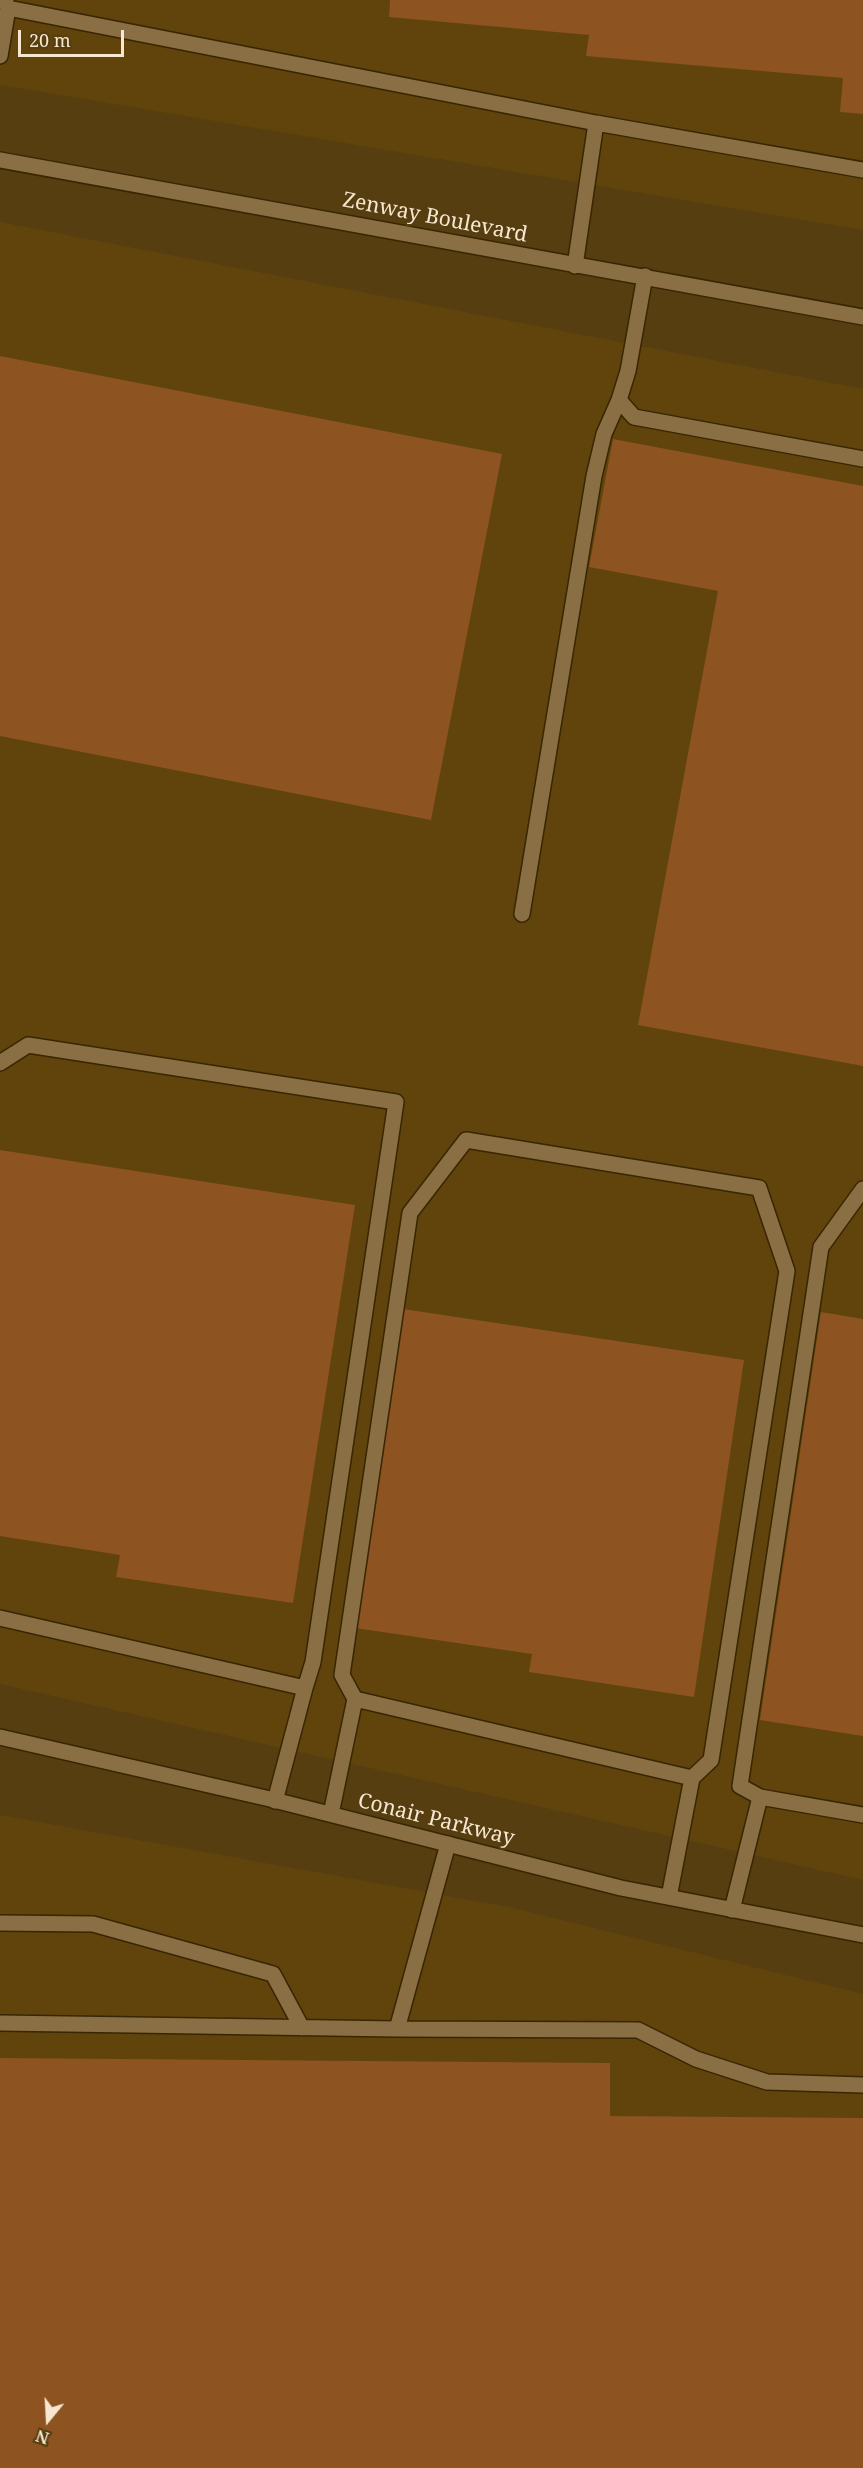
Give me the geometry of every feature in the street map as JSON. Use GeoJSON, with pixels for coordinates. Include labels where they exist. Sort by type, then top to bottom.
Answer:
{"type":"FeatureCollection","features":[{"type":"Feature","properties":{"kind":"street"},"geometry":{"type":"LineString","coordinates":[[0,56],[7,4],[596,123],[863,170]]}},
{"type":"Feature","properties":{"kind":"street"},"geometry":{"type":"LineString","coordinates":[[575,266],[596,123]]}},
{"type":"Feature","properties":{"kind":"street","name":"Zenway Boulevard"},"geometry":{"type":"LineString","coordinates":[[0,160],[863,317]]}},
{"type":"Feature","properties":{"kind":"street"},"geometry":{"type":"LineString","coordinates":[[522,914],[594,476],[604,434],[619,400],[628,370],[645,276]]}},
{"type":"Feature","properties":{"kind":"street"},"geometry":{"type":"LineString","coordinates":[[619,400],[634,417],[863,459]]}},
{"type":"Feature","properties":{"kind":"street"},"geometry":{"type":"LineString","coordinates":[[0,1063],[28,1045],[396,1102],[313,1662],[275,1801]]}},
{"type":"Feature","properties":{"kind":"street"},"geometry":{"type":"LineString","coordinates":[[330,1814],[355,1700],[342,1676],[410,1213],[466,1140],[759,1188],[787,1271],[711,1760],[692,1778],[669,1897]]}},
{"type":"Feature","properties":{"kind":"street"},"geometry":{"type":"LineString","coordinates":[[863,1189],[820,1247],[740,1786],[760,1797],[863,1815]]}},
{"type":"Feature","properties":{"kind":"street"},"geometry":{"type":"LineString","coordinates":[[0,1618],[305,1688]]}},
{"type":"Feature","properties":{"kind":"street"},"geometry":{"type":"LineString","coordinates":[[355,1700],[692,1778]]}},
{"type":"Feature","properties":{"kind":"street","name":"Conair Parkway"},"geometry":{"type":"LineString","coordinates":[[0,1737],[330,1814],[621,1888],[863,1935]]}},
{"type":"Feature","properties":{"kind":"street"},"geometry":{"type":"LineString","coordinates":[[732,1910],[760,1797]]}},
{"type":"Feature","properties":{"kind":"street"},"geometry":{"type":"LineString","coordinates":[[397,2029],[448,1844]]}},
{"type":"Feature","properties":{"kind":"street"},"geometry":{"type":"LineString","coordinates":[[0,1923],[93,1924],[273,1974],[302,2028]]}},
{"type":"Feature","properties":{"kind":"street"},"geometry":{"type":"LineString","coordinates":[[0,2023],[638,2030],[696,2059],[767,2082],[863,2085]]}},
{"type":"Feature","properties":{"kind":"shaded area"},"geometry":{"type":"Polygon","coordinates":[[[0,0],[863,0],[863,230],[0,85],[0,0]]]}},
{"type":"Feature","properties":{"kind":"shaded area"},"geometry":{"type":"Polygon","coordinates":[[[0,222],[863,389],[863,1880],[0,1684],[0,222]]]}},
{"type":"Feature","properties":{"kind":"shaded area"},"geometry":{"type":"Polygon","coordinates":[[[0,1815],[509,1907],[863,1994],[863,2468],[0,2468],[0,1815]]]}},
{"type":"Feature","properties":{"kind":"building"},"geometry":{"type":"Polygon","coordinates":[[[390,0],[863,0],[863,114],[840,112],[843,78],[586,56],[589,35],[389,17],[390,0]]]}},
{"type":"Feature","properties":{"kind":"building"},"geometry":{"type":"Polygon","coordinates":[[[0,356],[502,454],[431,820],[0,736],[0,356]]]}},
{"type":"Feature","properties":{"kind":"building"},"geometry":{"type":"Polygon","coordinates":[[[613,439],[863,486],[863,1066],[638,1025],[718,591],[589,567],[613,439]]]}},
{"type":"Feature","properties":{"kind":"building"},"geometry":{"type":"Polygon","coordinates":[[[0,1150],[355,1205],[293,1603],[116,1577],[120,1555],[0,1536],[0,1150]]]}},
{"type":"Feature","properties":{"kind":"building"},"geometry":{"type":"Polygon","coordinates":[[[403,1309],[744,1360],[694,1697],[529,1672],[532,1654],[355,1628],[403,1309]]]}},
{"type":"Feature","properties":{"kind":"building"},"geometry":{"type":"Polygon","coordinates":[[[821,1312],[863,1319],[863,1736],[760,1720],[821,1312]]]}},
{"type":"Feature","properties":{"kind":"building"},"geometry":{"type":"Polygon","coordinates":[[[0,2058],[610,2063],[610,2116],[863,2118],[863,2468],[0,2468],[0,2058]]]}}]}
